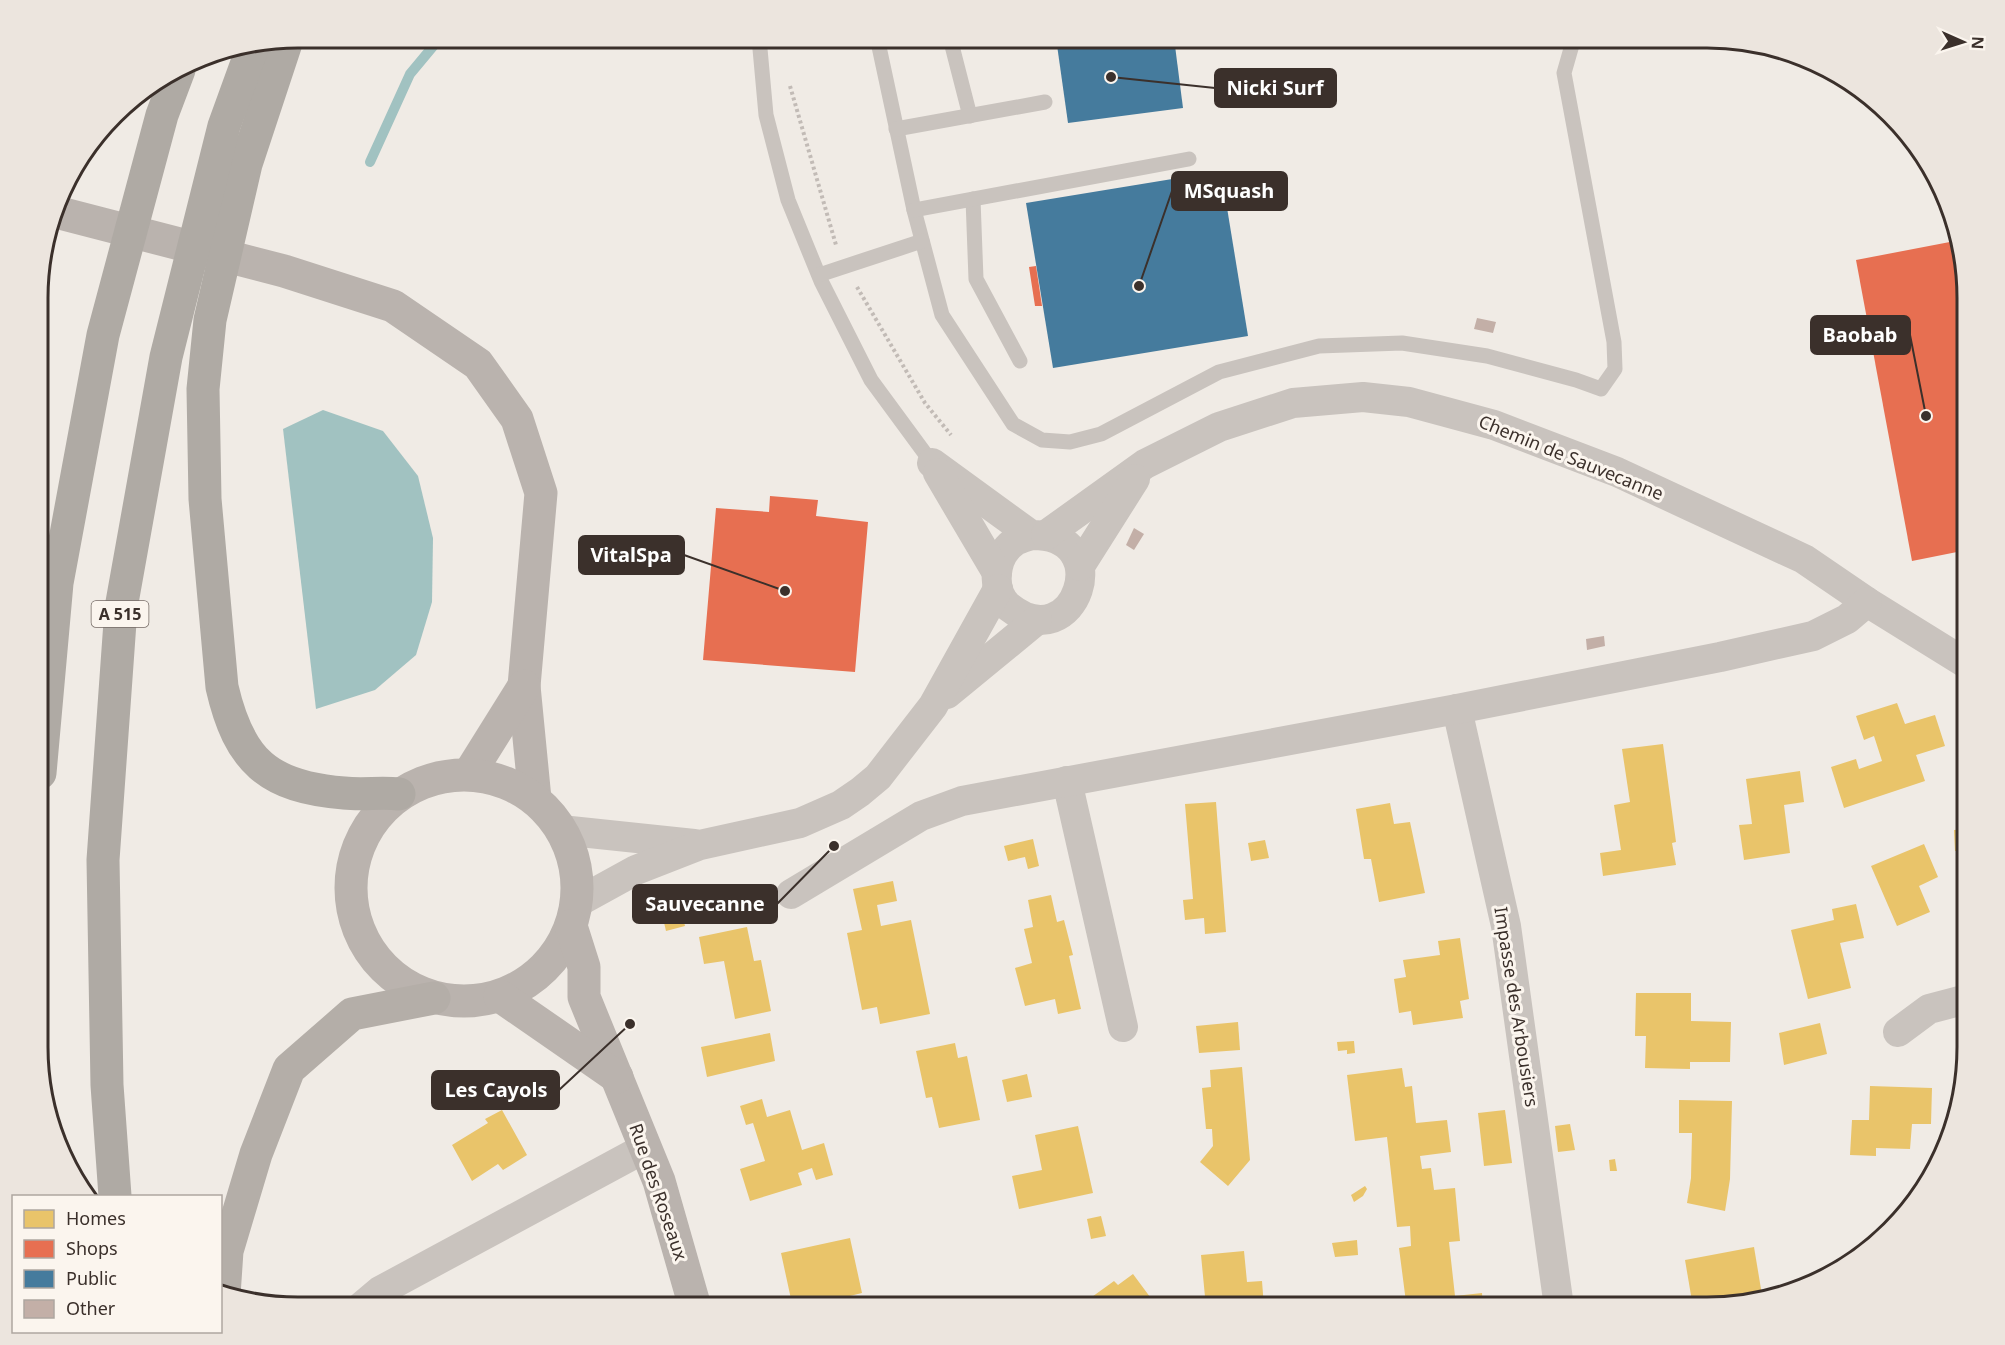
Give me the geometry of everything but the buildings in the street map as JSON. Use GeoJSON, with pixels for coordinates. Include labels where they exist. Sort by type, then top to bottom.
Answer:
{"type":"FeatureCollection","features":[{"type":"Feature","properties":{"kind":"highway"},"geometry":{"type":"LineString","coordinates":[[284,49],[246,164],[210,320],[203,389],[205,499],[222,687],[229,716],[240,741],[253,759],[274,774],[294,785],[320,790],[399,794]]}},
{"type":"Feature","properties":{"kind":"highway","name":"A 515"},"geometry":{"type":"LineString","coordinates":[[115,1195],[108,1085],[103,860],[121,608],[166,357],[224,126],[252,53]]}},
{"type":"Feature","properties":{"kind":"highway"},"geometry":{"type":"LineString","coordinates":[[48,684],[57,584],[104,335],[162,115],[175,80]]}},
{"type":"Feature","properties":{"kind":"highway"},"geometry":{"type":"LineString","coordinates":[[225,1286],[227,1251],[256,1154],[289,1068],[352,1014],[434,998]]}},
{"type":"Feature","properties":{"kind":"main road"},"geometry":{"type":"LineString","coordinates":[[63,214],[284,271],[393,306],[478,364],[517,419],[541,493],[524,687],[535,799]]}},
{"type":"Feature","properties":{"kind":"main road"},"geometry":{"type":"LineString","coordinates":[[469,774],[524,687]]}},
{"type":"Feature","properties":{"kind":"main road"},"geometry":{"type":"LineString","coordinates":[[469,774],[504,781],[535,799],[561,830],[575,865],[574,914],[555,956],[531,980],[501,996],[467,1002],[434,998],[401,983],[374,958],[356,926],[350,889],[356,853],[372,820],[399,794],[432,778],[469,774]]}},
{"type":"Feature","properties":{"kind":"main road","name":"Rue des Roseaux"},"geometry":{"type":"LineString","coordinates":[[574,914],[584,967],[584,996],[658,1181],[692,1297]]}},
{"type":"Feature","properties":{"kind":"main road"},"geometry":{"type":"LineString","coordinates":[[501,996],[617,1077]]}},
{"type":"Feature","properties":{"kind":"street","name":"Chemin de Sauvecanne"},"geometry":{"type":"LineString","coordinates":[[1039,535],[1145,464],[1219,427],[1293,403],[1363,397],[1409,402],[1494,425],[1617,472],[1804,559],[1867,602],[1957,658]]}},
{"type":"Feature","properties":{"kind":"street"},"geometry":{"type":"LineString","coordinates":[[1080,566],[1145,464]]}},
{"type":"Feature","properties":{"kind":"street"},"geometry":{"type":"LineString","coordinates":[[942,470],[1039,535],[1068,545],[1080,566],[1081,586],[1073,603],[1057,616],[1037,620],[1020,615],[1006,604],[942,470]]}},
{"type":"Feature","properties":{"kind":"street"},"geometry":{"type":"LineString","coordinates":[[574,914],[636,870],[700,845],[800,823],[841,805],[878,777],[933,706],[997,581],[1002,555],[1014,542],[1039,535]]}},
{"type":"Feature","properties":{"kind":"street"},"geometry":{"type":"LineString","coordinates":[[791,894],[921,816],[962,801],[1457,709],[1720,657],[1813,636],[1847,619],[1867,602]]}},
{"type":"Feature","properties":{"kind":"street"},"geometry":{"type":"LineString","coordinates":[[933,706],[1037,620]]}},
{"type":"Feature","properties":{"kind":"street","name":"Impasse des Arbousiers"},"geometry":{"type":"LineString","coordinates":[[1457,709],[1506,926],[1558,1297]]}},
{"type":"Feature","properties":{"kind":"street"},"geometry":{"type":"LineString","coordinates":[[1067,781],[1123,1027]]}},
{"type":"Feature","properties":{"kind":"street"},"geometry":{"type":"LineString","coordinates":[[561,830],[700,845]]}},
{"type":"Feature","properties":{"kind":"street"},"geometry":{"type":"LineString","coordinates":[[1898,1032],[1929,1009],[1957,1002]]}},
{"type":"Feature","properties":{"kind":"street"},"geometry":{"type":"LineString","coordinates":[[373,1297],[380,1291],[645,1148]]}},
{"type":"Feature","properties":{"kind":"lane"},"geometry":{"type":"LineString","coordinates":[[760,48],[766,115],[788,200],[819,275],[871,380],[942,470]]}},
{"type":"Feature","properties":{"kind":"lane"},"geometry":{"type":"LineString","coordinates":[[879,48],[914,210],[942,315],[1013,424],[1042,440],[1070,442],[1101,434],[1219,372],[1319,346],[1402,344],[1487,356],[1601,389],[1615,369],[1614,342],[1564,73],[1571,48]]}},
{"type":"Feature","properties":{"kind":"lane"},"geometry":{"type":"LineString","coordinates":[[953,48],[970,116]]}},
{"type":"Feature","properties":{"kind":"lane"},"geometry":{"type":"LineString","coordinates":[[896,129],[1044,102]]}},
{"type":"Feature","properties":{"kind":"lane"},"geometry":{"type":"LineString","coordinates":[[914,210],[1189,159]]}},
{"type":"Feature","properties":{"kind":"lane"},"geometry":{"type":"LineString","coordinates":[[973,199],[976,279],[1020,361]]}},
{"type":"Feature","properties":{"kind":"lane"},"geometry":{"type":"LineString","coordinates":[[819,275],[922,241]]}},
{"type":"Feature","properties":{"kind":"path"},"geometry":{"type":"LineString","coordinates":[[787,75],[837,247]]}},
{"type":"Feature","properties":{"kind":"path"},"geometry":{"type":"LineString","coordinates":[[854,282],[926,403],[960,447],[942,470]]}},
{"type":"Feature","properties":{"kind":"water"},"geometry":{"type":"Polygon","coordinates":[[[323,410],[383,431],[418,476],[433,538],[432,602],[416,655],[375,690],[316,709],[283,429],[323,410]]]}},
{"type":"Feature","properties":{"kind":"waterway"},"geometry":{"type":"LineString","coordinates":[[370,162],[410,74],[432,48]]}},
{"type":"Feature","properties":{"kind":"place","name":"Nicki Surf"},"geometry":{"type":"Point","coordinates":[1111,77]}},
{"type":"Feature","properties":{"kind":"place","name":"MSquash"},"geometry":{"type":"Point","coordinates":[1139,286]}},
{"type":"Feature","properties":{"kind":"place","name":"Baobab"},"geometry":{"type":"Point","coordinates":[1926,416]}},
{"type":"Feature","properties":{"kind":"place","name":"VitalSpa"},"geometry":{"type":"Point","coordinates":[785,591]}},
{"type":"Feature","properties":{"kind":"place","name":"Sauvecanne"},"geometry":{"type":"Point","coordinates":[834,846]}},
{"type":"Feature","properties":{"kind":"place","name":"Les Cayols"},"geometry":{"type":"Point","coordinates":[630,1024]}}]}
